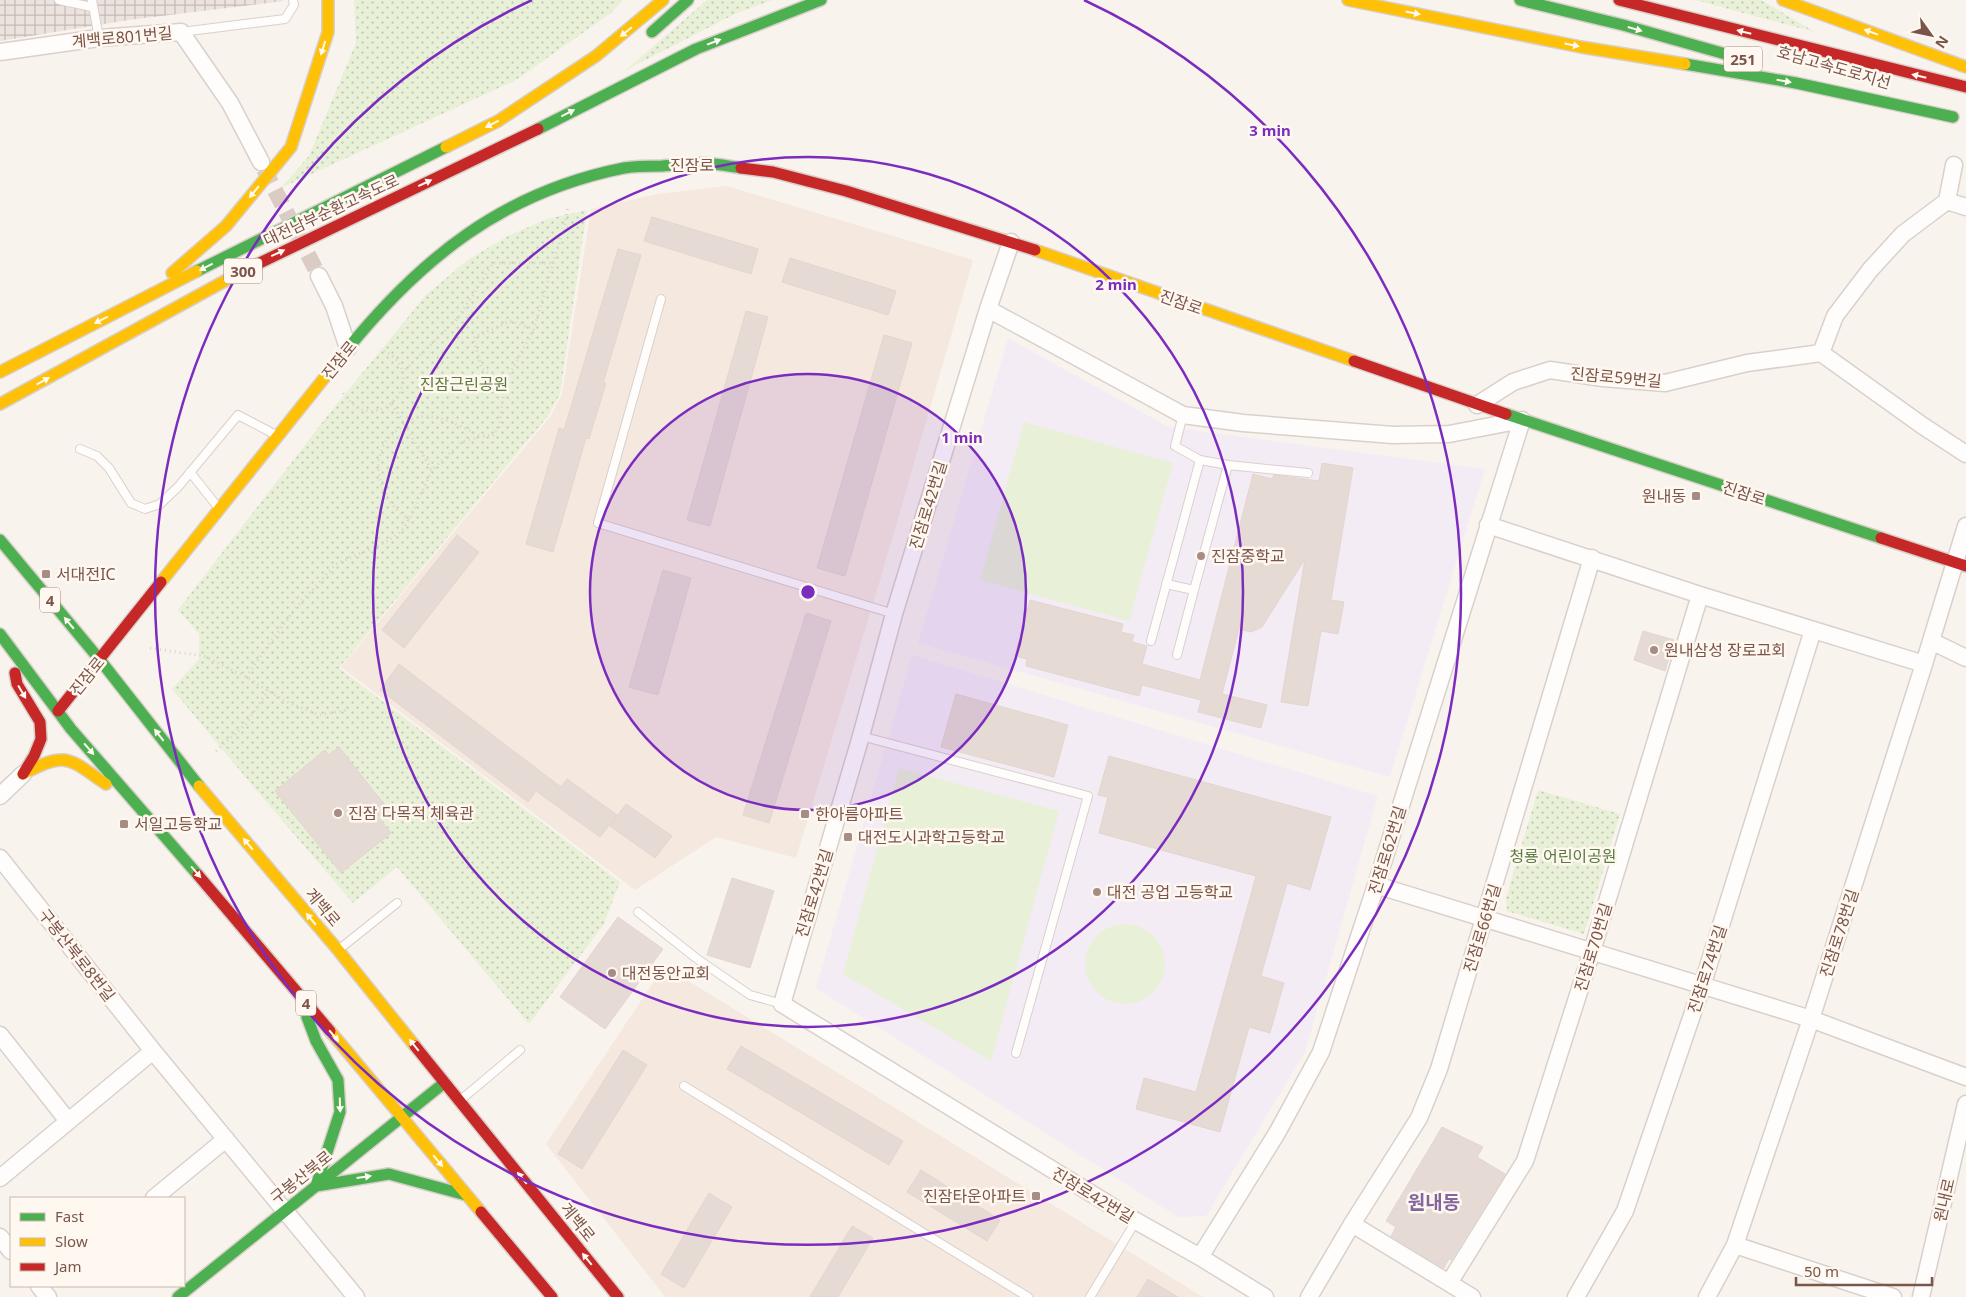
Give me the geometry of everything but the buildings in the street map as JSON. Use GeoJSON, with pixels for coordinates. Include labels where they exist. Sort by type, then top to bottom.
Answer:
{"type":"FeatureCollection","features":[{"type":"Feature","properties":{"kind":"main road"},"geometry":{"type":"LineString","coordinates":[[145,297],[226,226],[291,148],[328,32],[328,0]]}},
{"type":"Feature","properties":{"kind":"main road"},"geometry":{"type":"LineString","coordinates":[[0,372],[145,297],[498,121],[596,56],[663,0]]}},
{"type":"Feature","properties":{"kind":"main road"},"geometry":{"type":"LineString","coordinates":[[644,39],[688,0]]}},
{"type":"Feature","properties":{"kind":"main road"},"geometry":{"type":"LineString","coordinates":[[493,151],[696,49],[821,0]]}},
{"type":"Feature","properties":{"kind":"main road"},"geometry":{"type":"LineString","coordinates":[[1348,0],[1581,47],[1796,83],[1953,117]]}},
{"type":"Feature","properties":{"kind":"main road","name":"251"},"geometry":{"type":"LineString","coordinates":[[1520,0],[1623,25],[1746,59]]}},
{"type":"Feature","properties":{"kind":"main road","name":"호남고속도로지선"},"geometry":{"type":"LineString","coordinates":[[1619,0],[1966,87]]}},
{"type":"Feature","properties":{"kind":"main road"},"geometry":{"type":"LineString","coordinates":[[1783,0],[1966,67]]}},
{"type":"Feature","properties":{"kind":"main road","name":"호남고속도로지선"},"geometry":{"type":"LineString","coordinates":[[1774,67],[1966,120]]}},
{"type":"Feature","properties":{"kind":"main road"},"geometry":{"type":"LineString","coordinates":[[493,151],[550,110]]}},
{"type":"Feature","properties":{"kind":"main road","name":"대전남부순환고속도로"},"geometry":{"type":"LineString","coordinates":[[0,404],[265,259],[493,151]]}},
{"type":"Feature","properties":{"kind":"main road","name":"진잠로"},"geometry":{"type":"LineString","coordinates":[[58,712],[219,507],[348,348],[408,280],[457,240],[495,215],[568,182],[626,168],[700,163],[773,172],[846,191],[1011,242],[1477,405],[1960,564]]}},
{"type":"Feature","properties":{"kind":"main road","name":"계백로"},"geometry":{"type":"LineString","coordinates":[[0,540],[100,660],[189,774],[338,950],[618,1297]]}},
{"type":"Feature","properties":{"kind":"main road","name":"4"},"geometry":{"type":"LineString","coordinates":[[0,634],[58,712],[299,995],[552,1297]]}},
{"type":"Feature","properties":{"kind":"main road"},"geometry":{"type":"LineString","coordinates":[[9,645],[18,684],[40,722],[41,739],[34,756],[23,774]]}},
{"type":"Feature","properties":{"kind":"main road"},"geometry":{"type":"LineString","coordinates":[[23,774],[41,764],[56,759],[71,760],[136,803]]}},
{"type":"Feature","properties":{"kind":"main road"},"geometry":{"type":"LineString","coordinates":[[299,995],[316,1041],[338,1080],[340,1112],[316,1186],[389,1174],[466,1195]]}},
{"type":"Feature","properties":{"kind":"main road","name":"구봉산북로"},"geometry":{"type":"LineString","coordinates":[[178,1297],[444,1083]]}},
{"type":"Feature","properties":{"kind":"main road"},"geometry":{"type":"LineString","coordinates":[[542,1285],[545,1297]]}},
{"type":"Feature","properties":{"kind":"street","name":"계백로801번길"},"geometry":{"type":"LineString","coordinates":[[0,52],[99,38],[181,32],[230,103],[261,162]]}},
{"type":"Feature","properties":{"kind":"street"},"geometry":{"type":"LineString","coordinates":[[1954,165],[1947,201],[1903,234],[1870,270],[1834,316],[1821,353],[1923,426],[1966,454]]}},
{"type":"Feature","properties":{"kind":"street"},"geometry":{"type":"LineString","coordinates":[[1947,201],[1966,207]]}},
{"type":"Feature","properties":{"kind":"street","name":"진잠로42번길"},"geometry":{"type":"LineString","coordinates":[[1011,242],[988,309],[894,614],[861,736],[782,1004],[1136,1221],[1265,1297]]}},
{"type":"Feature","properties":{"kind":"street"},"geometry":{"type":"LineString","coordinates":[[319,276],[334,306],[348,348]]}},
{"type":"Feature","properties":{"kind":"street","name":"진잠로"},"geometry":{"type":"LineString","coordinates":[[988,309],[1183,415],[1243,423],[1393,435],[1450,434],[1522,420]]}},
{"type":"Feature","properties":{"kind":"street","name":"진잠로59번길"},"geometry":{"type":"LineString","coordinates":[[1477,405],[1513,382],[1550,370],[1603,378],[1665,383],[1747,363],[1821,353]]}},
{"type":"Feature","properties":{"kind":"street","name":"진잠로62번길"},"geometry":{"type":"LineString","coordinates":[[1200,1257],[1277,1132],[1322,1052],[1522,420]]}},
{"type":"Feature","properties":{"kind":"street"},"geometry":{"type":"LineString","coordinates":[[1488,525],[1700,595],[1924,664]]}},
{"type":"Feature","properties":{"kind":"street","name":"진잠로78번길"},"geometry":{"type":"LineString","coordinates":[[1707,1297],[1735,1246],[1811,1019],[1931,641],[1960,564],[1966,526]]}},
{"type":"Feature","properties":{"kind":"street","name":"진잠로66번길"},"geometry":{"type":"LineString","coordinates":[[1310,1297],[1352,1224],[1420,1118],[1439,1069],[1592,558]]}},
{"type":"Feature","properties":{"kind":"street","name":"진잠로70번길"},"geometry":{"type":"LineString","coordinates":[[1449,1283],[1525,1161],[1592,951],[1700,595]]}},
{"type":"Feature","properties":{"kind":"street","name":"진잠로74번길"},"geometry":{"type":"LineString","coordinates":[[1576,1297],[1625,1211],[1702,986],[1813,630]]}},
{"type":"Feature","properties":{"kind":"street"},"geometry":{"type":"LineString","coordinates":[[1931,641],[1966,658]]}},
{"type":"Feature","properties":{"kind":"street"},"geometry":{"type":"LineString","coordinates":[[0,796],[23,774]]}},
{"type":"Feature","properties":{"kind":"street","name":"구봉산북로8번길"},"geometry":{"type":"LineString","coordinates":[[0,858],[153,1051],[353,1296]]}},
{"type":"Feature","properties":{"kind":"street"},"geometry":{"type":"LineString","coordinates":[[1376,885],[1486,917],[1811,1019],[1966,1077]]}},
{"type":"Feature","properties":{"kind":"street"},"geometry":{"type":"LineString","coordinates":[[0,1036],[68,1121]]}},
{"type":"Feature","properties":{"kind":"street"},"geometry":{"type":"LineString","coordinates":[[0,1178],[153,1051]]}},
{"type":"Feature","properties":{"kind":"street","name":"원내로"},"geometry":{"type":"LineString","coordinates":[[1922,1297],[1966,1104]]}},
{"type":"Feature","properties":{"kind":"street"},"geometry":{"type":"LineString","coordinates":[[155,1197],[226,1139]]}},
{"type":"Feature","properties":{"kind":"street"},"geometry":{"type":"LineString","coordinates":[[1352,1224],[1472,1297]]}},
{"type":"Feature","properties":{"kind":"street"},"geometry":{"type":"LineString","coordinates":[[0,1238],[10,1250]]}},
{"type":"Feature","properties":{"kind":"street"},"geometry":{"type":"LineString","coordinates":[[1735,1246],[1893,1297]]}},
{"type":"Feature","properties":{"kind":"lane"},"geometry":{"type":"LineString","coordinates":[[59,0],[92,3],[99,38]]}},
{"type":"Feature","properties":{"kind":"lane"},"geometry":{"type":"LineString","coordinates":[[181,32],[285,19],[294,4],[294,0]]}},
{"type":"Feature","properties":{"kind":"lane"},"geometry":{"type":"LineString","coordinates":[[661,299],[598,523],[894,614]]}},
{"type":"Feature","properties":{"kind":"lane"},"geometry":{"type":"LineString","coordinates":[[80,449],[97,456],[109,468],[132,503],[144,509],[160,504],[238,415],[277,436]]}},
{"type":"Feature","properties":{"kind":"lane"},"geometry":{"type":"LineString","coordinates":[[1183,415],[1175,446],[1200,460],[1228,465],[1308,473]]}},
{"type":"Feature","properties":{"kind":"lane"},"geometry":{"type":"LineString","coordinates":[[1151,641],[1200,460]]}},
{"type":"Feature","properties":{"kind":"lane"},"geometry":{"type":"LineString","coordinates":[[1177,655],[1228,465]]}},
{"type":"Feature","properties":{"kind":"lane"},"geometry":{"type":"LineString","coordinates":[[190,472],[219,507]]}},
{"type":"Feature","properties":{"kind":"lane"},"geometry":{"type":"LineString","coordinates":[[1166,584],[1194,590]]}},
{"type":"Feature","properties":{"kind":"lane"},"geometry":{"type":"LineString","coordinates":[[861,736],[1088,796],[1016,1053]]}},
{"type":"Feature","properties":{"kind":"lane"},"geometry":{"type":"LineString","coordinates":[[338,950],[397,903]]}},
{"type":"Feature","properties":{"kind":"lane"},"geometry":{"type":"LineString","coordinates":[[638,912],[696,958],[750,995],[782,1004]]}},
{"type":"Feature","properties":{"kind":"lane"},"geometry":{"type":"LineString","coordinates":[[459,1101],[520,1050]]}},
{"type":"Feature","properties":{"kind":"lane"},"geometry":{"type":"LineString","coordinates":[[684,1086],[1028,1297]]}},
{"type":"Feature","properties":{"kind":"lane"},"geometry":{"type":"LineString","coordinates":[[1090,1297],[1136,1221]]}},
{"type":"Feature","properties":{"kind":"path"},"geometry":{"type":"LineString","coordinates":[[246,677],[294,610],[336,564],[386,542],[402,531],[432,470],[462,442],[480,436],[493,436],[499,426],[505,383],[534,329],[565,223],[568,206]]}},
{"type":"Feature","properties":{"kind":"path"},"geometry":{"type":"LineString","coordinates":[[402,373],[458,318],[493,263],[553,263]]}},
{"type":"Feature","properties":{"kind":"path"},"geometry":{"type":"LineString","coordinates":[[505,383],[482,369],[473,338],[510,321],[534,329]]}},
{"type":"Feature","properties":{"kind":"path"},"geometry":{"type":"LineString","coordinates":[[343,394],[348,401],[365,411],[384,409],[392,404],[402,387],[402,373],[397,359],[389,352],[380,349]]}},
{"type":"Feature","properties":{"kind":"path"},"geometry":{"type":"LineString","coordinates":[[392,404],[432,470]]}},
{"type":"Feature","properties":{"kind":"path"},"geometry":{"type":"LineString","coordinates":[[409,520],[392,505],[380,486],[378,466],[381,448],[390,435],[416,417],[435,418],[459,424],[480,436]]}},
{"type":"Feature","properties":{"kind":"path"},"geometry":{"type":"LineString","coordinates":[[150,648],[204,656],[246,677],[285,701],[319,715],[347,710]]}},
{"type":"Feature","properties":{"kind":"path"},"geometry":{"type":"LineString","coordinates":[[216,751],[246,724],[268,690]]}},
{"type":"Feature","properties":{"kind":"shaded area"},"geometry":{"type":"Polygon","coordinates":[[[0,0],[284,1],[129,20],[0,41],[0,0]]]}},
{"type":"Feature","properties":{"kind":"shaded area"},"geometry":{"type":"Polygon","coordinates":[[[727,186],[973,260],[881,577],[796,858],[716,837],[635,890],[341,667],[550,417],[562,394],[591,209],[657,194],[727,186]]]}},
{"type":"Feature","properties":{"kind":"shaded area","name":"진잠중학교"},"geometry":{"type":"Polygon","coordinates":[[[1008,338],[1169,427],[1485,469],[1390,777],[918,643],[1008,338]]]}},
{"type":"Feature","properties":{"kind":"shaded area","name":"대전 공업 고등학교"},"geometry":{"type":"Polygon","coordinates":[[[912,655],[1378,796],[1305,1052],[1206,1216],[1178,1217],[816,988],[912,655]]]}},
{"type":"Feature","properties":{"kind":"shaded area"},"geometry":{"type":"Polygon","coordinates":[[[664,966],[1203,1297],[665,1297],[546,1144],[664,966]]]}},
{"type":"Feature","properties":{"kind":"green space"},"geometry":{"type":"Polygon","coordinates":[[[354,0],[623,0],[611,13],[516,80],[281,188],[309,156],[356,43],[354,0]]]}},
{"type":"Feature","properties":{"kind":"green space"},"geometry":{"type":"Polygon","coordinates":[[[707,0],[772,0],[735,14],[626,70],[707,0]]]}},
{"type":"Feature","properties":{"kind":"green space"},"geometry":{"type":"Polygon","coordinates":[[[1695,0],[1761,0],[1815,32],[1695,0]]]}},
{"type":"Feature","properties":{"kind":"green space","name":"진잠근린공원"},"geometry":{"type":"Polygon","coordinates":[[[587,210],[560,394],[548,416],[339,668],[620,882],[604,924],[529,1024],[397,867],[353,903],[172,689],[199,659],[199,634],[178,610],[328,415],[426,295],[469,259],[508,236],[547,219],[587,210]]]}},
{"type":"Feature","properties":{"kind":"green space"},"geometry":{"type":"Polygon","coordinates":[[[1024,422],[1173,463],[1129,621],[980,580],[1024,422]]]}},
{"type":"Feature","properties":{"kind":"green space"},"geometry":{"type":"Polygon","coordinates":[[[899,768],[1059,811],[991,1061],[843,974],[899,768]]]}},
{"type":"Feature","properties":{"kind":"green space","name":"청룡 어린이공원"},"geometry":{"type":"Polygon","coordinates":[[[1538,790],[1620,814],[1584,934],[1507,911],[1506,898],[1538,790]]]}},
{"type":"Feature","properties":{"kind":"green space"},"geometry":{"type":"Polygon","coordinates":[[[1125,924],[1140,927],[1153,936],[1162,949],[1165,964],[1162,979],[1153,992],[1140,1001],[1125,1004],[1110,1001],[1097,992],[1088,979],[1085,964],[1088,949],[1097,936],[1110,927],[1125,924]]]}},
{"type":"Feature","properties":{"kind":"tunnel"},"geometry":{"type":"LineString","coordinates":[[264,169],[319,276]]}},
{"type":"Feature","properties":{"kind":"traffic: fast"},"geometry":{"type":"LineString","coordinates":[[652,32],[688,0]]}},
{"type":"Feature","properties":{"kind":"traffic: fast"},"geometry":{"type":"LineString","coordinates":[[538,129],[696,49],[821,0]]}},
{"type":"Feature","properties":{"kind":"traffic: fast"},"geometry":{"type":"LineString","coordinates":[[1520,0],[1623,25],[1736,57]]}},
{"type":"Feature","properties":{"kind":"traffic: fast"},"geometry":{"type":"LineString","coordinates":[[1685,64],[1796,83],[1953,117]]}},
{"type":"Feature","properties":{"kind":"traffic: fast"},"geometry":{"type":"LineString","coordinates":[[197,271],[446,147]]}},
{"type":"Feature","properties":{"kind":"traffic: fast"},"geometry":{"type":"LineString","coordinates":[[345,352],[374,318],[435,259],[468,234],[503,212],[540,194],[580,179],[629,167],[700,163],[741,168]]}},
{"type":"Feature","properties":{"kind":"traffic: fast"},"geometry":{"type":"LineString","coordinates":[[1506,414],[1881,538]]}},
{"type":"Feature","properties":{"kind":"traffic: fast"},"geometry":{"type":"LineString","coordinates":[[0,540],[100,660],[199,786]]}},
{"type":"Feature","properties":{"kind":"traffic: fast"},"geometry":{"type":"LineString","coordinates":[[0,634],[71,729],[198,875]]}},
{"type":"Feature","properties":{"kind":"traffic: fast"},"geometry":{"type":"LineString","coordinates":[[307,1017],[316,1041],[338,1080],[340,1112],[316,1186],[389,1174],[466,1195]]}},
{"type":"Feature","properties":{"kind":"traffic: fast"},"geometry":{"type":"LineString","coordinates":[[178,1297],[444,1083]]}},
{"type":"Feature","properties":{"kind":"traffic: slow"},"geometry":{"type":"LineString","coordinates":[[172,273],[226,226],[291,147],[328,32],[328,0]]}},
{"type":"Feature","properties":{"kind":"traffic: slow"},"geometry":{"type":"LineString","coordinates":[[446,147],[498,121],[596,56],[663,0]]}},
{"type":"Feature","properties":{"kind":"traffic: slow"},"geometry":{"type":"LineString","coordinates":[[1348,0],[1581,47],[1685,64]]}},
{"type":"Feature","properties":{"kind":"traffic: slow"},"geometry":{"type":"LineString","coordinates":[[1783,0],[1966,67]]}},
{"type":"Feature","properties":{"kind":"traffic: slow"},"geometry":{"type":"LineString","coordinates":[[1035,250],[1354,361]]}},
{"type":"Feature","properties":{"kind":"traffic: slow"},"geometry":{"type":"LineString","coordinates":[[0,372],[197,271]]}},
{"type":"Feature","properties":{"kind":"traffic: slow"},"geometry":{"type":"LineString","coordinates":[[0,404],[243,271]]}},
{"type":"Feature","properties":{"kind":"traffic: slow"},"geometry":{"type":"LineString","coordinates":[[161,582],[345,352]]}},
{"type":"Feature","properties":{"kind":"traffic: slow"},"geometry":{"type":"LineString","coordinates":[[23,774],[49,762],[59,760],[75,764],[106,784]]}},
{"type":"Feature","properties":{"kind":"traffic: slow"},"geometry":{"type":"LineString","coordinates":[[199,786],[338,950],[415,1046]]}},
{"type":"Feature","properties":{"kind":"traffic: slow"},"geometry":{"type":"LineString","coordinates":[[330,1031],[481,1212]]}},
{"type":"Feature","properties":{"kind":"traffic: jam"},"geometry":{"type":"LineString","coordinates":[[1619,0],[1966,87]]}},
{"type":"Feature","properties":{"kind":"traffic: jam"},"geometry":{"type":"LineString","coordinates":[[243,271],[538,129]]}},
{"type":"Feature","properties":{"kind":"traffic: jam"},"geometry":{"type":"LineString","coordinates":[[741,168],[773,172],[846,191],[1035,250]]}},
{"type":"Feature","properties":{"kind":"traffic: jam"},"geometry":{"type":"LineString","coordinates":[[1354,361],[1506,414]]}},
{"type":"Feature","properties":{"kind":"traffic: jam"},"geometry":{"type":"LineString","coordinates":[[1881,538],[1966,566]]}},
{"type":"Feature","properties":{"kind":"traffic: jam"},"geometry":{"type":"LineString","coordinates":[[58,711],[161,582]]}},
{"type":"Feature","properties":{"kind":"traffic: jam"},"geometry":{"type":"LineString","coordinates":[[15,673],[17,684],[40,722],[41,739],[34,756],[23,774]]}},
{"type":"Feature","properties":{"kind":"traffic: jam"},"geometry":{"type":"LineString","coordinates":[[198,875],[330,1031]]}},
{"type":"Feature","properties":{"kind":"traffic: jam"},"geometry":{"type":"LineString","coordinates":[[415,1046],[618,1297]]}},
{"type":"Feature","properties":{"kind":"traffic: jam"},"geometry":{"type":"LineString","coordinates":[[481,1212],[552,1297]]}},
{"type":"Feature","properties":{"kind":"place","name":"원내동"},"geometry":{"type":"Point","coordinates":[1696,496]}},
{"type":"Feature","properties":{"kind":"place","name":"진잠중학교"},"geometry":{"type":"Point","coordinates":[1201,556]}},
{"type":"Feature","properties":{"kind":"place","name":"서대전IC"},"geometry":{"type":"Point","coordinates":[46,574]}},
{"type":"Feature","properties":{"kind":"place","name":"원내삼성 장로교회"},"geometry":{"type":"Point","coordinates":[1654,650]}},
{"type":"Feature","properties":{"kind":"place","name":"진잠 다목적 체육관"},"geometry":{"type":"Point","coordinates":[338,813]}},
{"type":"Feature","properties":{"kind":"place","name":"한아름아파트"},"geometry":{"type":"Point","coordinates":[805,814]}},
{"type":"Feature","properties":{"kind":"place","name":"서일고등학교"},"geometry":{"type":"Point","coordinates":[124,824]}},
{"type":"Feature","properties":{"kind":"place","name":"대전도시과학고등학교"},"geometry":{"type":"Point","coordinates":[848,837]}},
{"type":"Feature","properties":{"kind":"place","name":"대전 공업 고등학교"},"geometry":{"type":"Point","coordinates":[1097,892]}},
{"type":"Feature","properties":{"kind":"place","name":"대전동안교회"},"geometry":{"type":"Point","coordinates":[612,973]}},
{"type":"Feature","properties":{"kind":"place","name":"진잠타운아파트"},"geometry":{"type":"Point","coordinates":[1036,1196]}},
{"type":"Feature","properties":{"kind":"district","name":"원내동"},"geometry":{"type":"Point","coordinates":[1434,1202]}}]}
